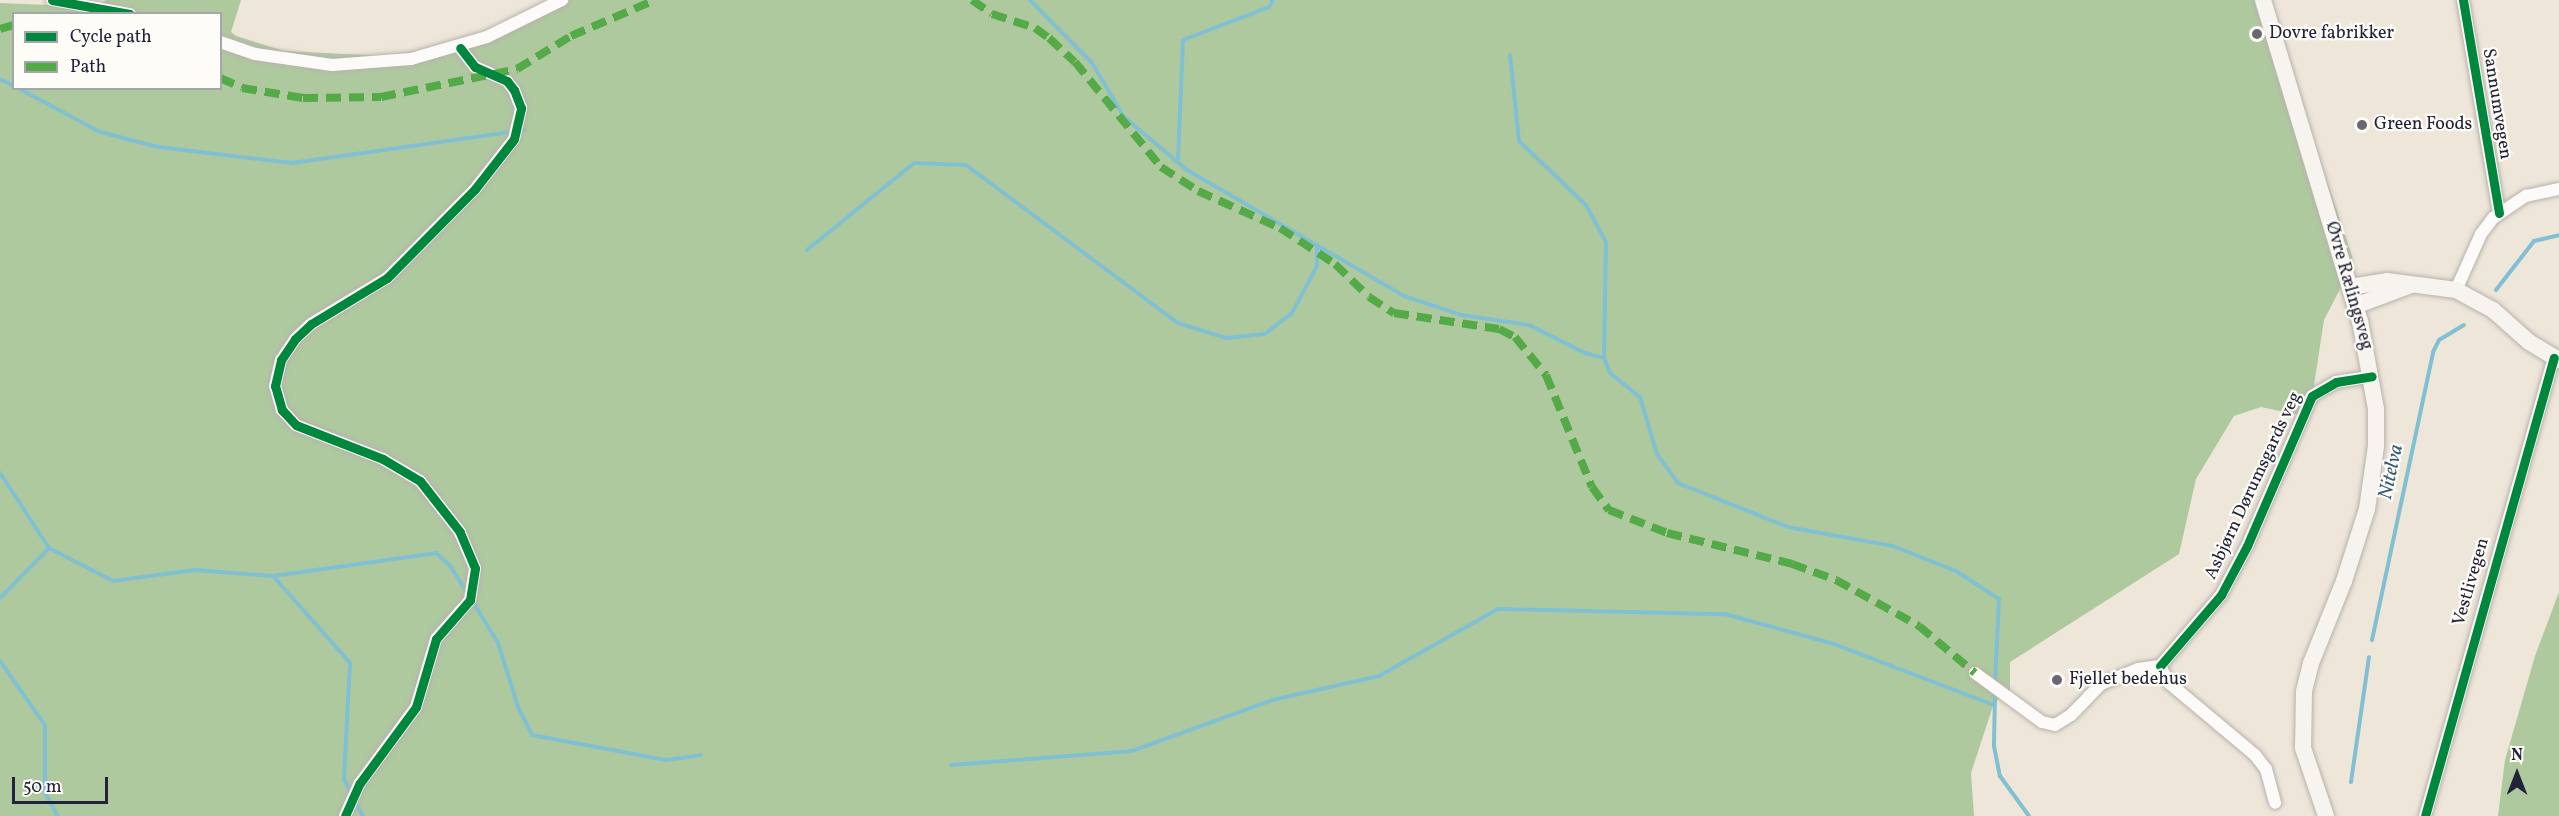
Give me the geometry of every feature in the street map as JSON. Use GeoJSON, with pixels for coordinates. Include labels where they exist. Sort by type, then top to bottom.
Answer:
{"type":"FeatureCollection","features":[{"type":"Feature","properties":{"kind":"main road","name":"Øvre Rælingsveg"},"geometry":{"type":"LineString","coordinates":[[2263,0],[2350,287],[2372,376],[2376,446],[2367,509],[2344,581],[2310,663],[2302,709],[2306,763],[2326,816]]}},
{"type":"Feature","properties":{"kind":"main road"},"geometry":{"type":"LineString","coordinates":[[2350,287],[2375,281],[2456,290],[2493,310],[2529,342],[2557,359]]}},
{"type":"Feature","properties":{"kind":"main road"},"geometry":{"type":"LineString","coordinates":[[2355,306],[2412,285]]}},
{"type":"Feature","properties":{"kind":"street"},"geometry":{"type":"LineString","coordinates":[[52,0],[119,12]]}},
{"type":"Feature","properties":{"kind":"street"},"geometry":{"type":"LineString","coordinates":[[222,43],[255,54],[332,65],[411,59],[460,48],[524,21],[562,0]]}},
{"type":"Feature","properties":{"kind":"street","name":"Sannumvegen"},"geometry":{"type":"LineString","coordinates":[[2463,0],[2499,213]]}},
{"type":"Feature","properties":{"kind":"street"},"geometry":{"type":"LineString","coordinates":[[345,816],[360,783],[416,707],[436,639],[470,600],[475,568],[460,532],[420,482],[383,459],[296,425],[282,410],[275,386],[281,360],[296,339],[311,324],[387,278],[475,189],[514,139],[521,108],[514,90],[507,81],[475,68],[460,48]]}},
{"type":"Feature","properties":{"kind":"street"},"geometry":{"type":"LineString","coordinates":[[2456,290],[2481,234],[2499,213],[2526,196],[2559,189]]}},
{"type":"Feature","properties":{"kind":"street","name":"Vestlivegen"},"geometry":{"type":"LineString","coordinates":[[2426,816],[2557,359]]}},
{"type":"Feature","properties":{"kind":"street","name":"Asbjørn Dørumsgards veg"},"geometry":{"type":"LineString","coordinates":[[2160,666],[2221,596],[2247,546],[2312,396],[2336,382],[2372,376]]}},
{"type":"Feature","properties":{"kind":"street"},"geometry":{"type":"LineString","coordinates":[[1975,673],[2042,722],[2055,725],[2071,715],[2101,684],[2131,671],[2160,666],[2169,683],[2255,755],[2266,769],[2275,803]]}},
{"type":"Feature","properties":{"kind":"green space"},"geometry":{"type":"Polygon","coordinates":[[[106,0],[241,0],[231,32],[236,36],[284,51],[386,56],[432,48],[504,27],[553,0],[2266,0],[2354,262],[2324,320],[2311,405],[2303,416],[2261,407],[2234,416],[2196,479],[2179,554],[2010,662],[2010,690],[1994,703],[1971,773],[1974,816],[0,816],[0,3],[96,7],[106,0]]]}},
{"type":"Feature","properties":{"kind":"green space"},"geometry":{"type":"Polygon","coordinates":[[[2559,592],[2559,816],[2498,816],[2505,760],[2535,656],[2559,592]]]}},
{"type":"Feature","properties":{"kind":"waterway"},"geometry":{"type":"LineString","coordinates":[[1030,0],[1092,63],[1124,117],[1187,170],[1404,296],[1461,315],[1529,325],[1585,353],[1604,358],[1610,373],[1640,397],[1657,454],[1678,483],[1788,527],[1893,546],[1956,571],[1999,599],[1995,685]]}},
{"type":"Feature","properties":{"kind":"waterway"},"geometry":{"type":"LineString","coordinates":[[1178,160],[1183,40],[1269,7],[1273,0]]}},
{"type":"Feature","properties":{"kind":"waterway"},"geometry":{"type":"LineString","coordinates":[[1510,55],[1519,141],[1586,205],[1606,242],[1604,358]]}},
{"type":"Feature","properties":{"kind":"waterway"},"geometry":{"type":"LineString","coordinates":[[0,79],[12,85]]}},
{"type":"Feature","properties":{"kind":"waterway"},"geometry":{"type":"LineString","coordinates":[[22,90],[100,132],[158,147],[292,163],[524,130]]}},
{"type":"Feature","properties":{"kind":"waterway"},"geometry":{"type":"LineString","coordinates":[[807,250],[914,163],[966,165],[1178,323],[1226,338],[1265,334],[1292,313],[1317,266],[1317,247]]}},
{"type":"Feature","properties":{"kind":"waterway","name":"Nitelva"},"geometry":{"type":"LineString","coordinates":[[2496,290],[2534,241],[2559,235]]}},
{"type":"Feature","properties":{"kind":"waterway","name":"Nitelva"},"geometry":{"type":"LineString","coordinates":[[2372,640],[2433,352],[2439,340],[2464,325]]}},
{"type":"Feature","properties":{"kind":"waterway"},"geometry":{"type":"LineString","coordinates":[[0,473],[49,548],[113,581],[195,570],[273,576],[436,553],[451,567],[467,593]]}},
{"type":"Feature","properties":{"kind":"waterway"},"geometry":{"type":"LineString","coordinates":[[0,598],[49,548]]}},
{"type":"Feature","properties":{"kind":"waterway"},"geometry":{"type":"LineString","coordinates":[[274,577],[350,663],[344,779],[352,794]]}},
{"type":"Feature","properties":{"kind":"waterway"},"geometry":{"type":"LineString","coordinates":[[473,602],[498,643],[518,707],[532,735],[666,760],[701,755]]}},
{"type":"Feature","properties":{"kind":"waterway"},"geometry":{"type":"LineString","coordinates":[[951,765],[1132,751],[1272,700],[1379,676],[1498,609],[1725,614],[1834,644],[1994,705]]}},
{"type":"Feature","properties":{"kind":"waterway","name":"Nitelva"},"geometry":{"type":"LineString","coordinates":[[2351,782],[2369,657]]}},
{"type":"Feature","properties":{"kind":"waterway"},"geometry":{"type":"LineString","coordinates":[[0,661],[45,725],[45,793],[58,816]]}},
{"type":"Feature","properties":{"kind":"waterway"},"geometry":{"type":"LineString","coordinates":[[1995,692],[1994,746],[2000,776],[2029,816]]}},
{"type":"Feature","properties":{"kind":"waterway"},"geometry":{"type":"LineString","coordinates":[[355,801],[363,816]]}},
{"type":"Feature","properties":{"kind":"marked path"},"geometry":{"type":"LineString","coordinates":[[222,79],[242,88],[303,98],[381,97],[517,69],[571,36],[655,0]]}},
{"type":"Feature","properties":{"kind":"marked path"},"geometry":{"type":"LineString","coordinates":[[972,0],[992,14],[1035,28],[1049,38],[1075,62],[1161,167],[1198,191],[1280,228],[1335,264],[1369,297],[1394,313],[1499,329],[1515,337],[1546,375],[1592,487],[1609,510],[1667,533],[1792,564],[1836,580],[1919,626],[1975,673]]}},
{"type":"Feature","properties":{"kind":"marked path"},"geometry":{"type":"LineString","coordinates":[[0,29],[12,26]]}},
{"type":"Feature","properties":{"kind":"cycle path"},"geometry":{"type":"LineString","coordinates":[[52,0],[119,12]]}},
{"type":"Feature","properties":{"kind":"cycle path"},"geometry":{"type":"LineString","coordinates":[[2463,0],[2499,213]]}},
{"type":"Feature","properties":{"kind":"cycle path"},"geometry":{"type":"LineString","coordinates":[[345,816],[360,783],[416,707],[436,639],[470,600],[475,568],[460,532],[420,481],[383,459],[296,425],[282,410],[275,386],[281,360],[295,339],[311,324],[387,278],[475,189],[514,139],[521,108],[514,90],[507,81],[475,67],[460,48]]}},
{"type":"Feature","properties":{"kind":"cycle path"},"geometry":{"type":"LineString","coordinates":[[2425,816],[2554,358]]}},
{"type":"Feature","properties":{"kind":"cycle path"},"geometry":{"type":"LineString","coordinates":[[2160,666],[2221,595],[2247,546],[2312,396],[2336,382],[2372,376]]}},
{"type":"Feature","properties":{"kind":"place","name":"Dovre fabrikker"},"geometry":{"type":"Point","coordinates":[2257,34]}},
{"type":"Feature","properties":{"kind":"place","name":"Green Foods"},"geometry":{"type":"Point","coordinates":[2362,125]}},
{"type":"Feature","properties":{"kind":"place","name":"Fjellet bedehus"},"geometry":{"type":"Point","coordinates":[2057,680]}}]}
